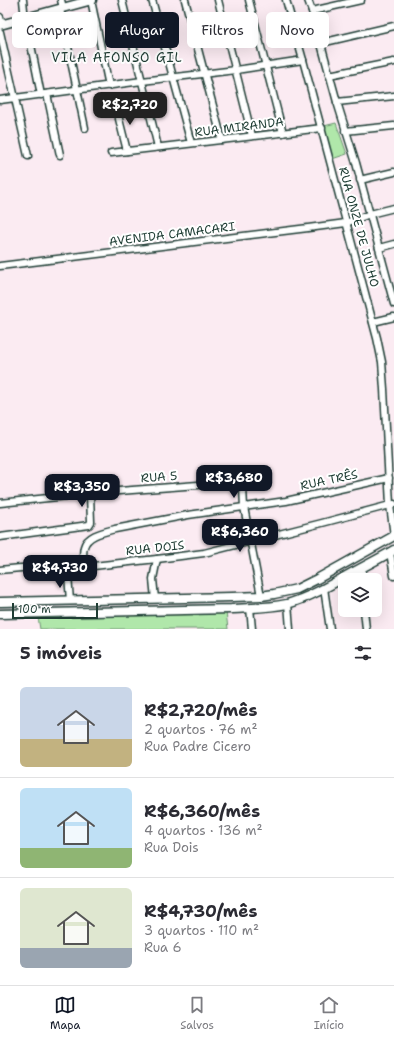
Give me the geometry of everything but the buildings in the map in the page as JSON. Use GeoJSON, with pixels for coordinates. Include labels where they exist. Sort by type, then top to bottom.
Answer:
{"type":"FeatureCollection","features":[{"type":"Feature","properties":{"kind":"street"},"geometry":{"type":"LineString","coordinates":[[23,0],[24,12]]}},
{"type":"Feature","properties":{"kind":"street"},"geometry":{"type":"LineString","coordinates":[[44,12],[61,6],[91,0],[109,86]]}},
{"type":"Feature","properties":{"kind":"street"},"geometry":{"type":"LineString","coordinates":[[122,0],[158,147]]}},
{"type":"Feature","properties":{"kind":"street"},"geometry":{"type":"LineString","coordinates":[[152,0],[192,143]]}},
{"type":"Feature","properties":{"kind":"street"},"geometry":{"type":"LineString","coordinates":[[185,0],[222,140]]}},
{"type":"Feature","properties":{"kind":"street"},"geometry":{"type":"LineString","coordinates":[[218,0],[252,136]]}},
{"type":"Feature","properties":{"kind":"street"},"geometry":{"type":"LineString","coordinates":[[249,0],[282,133]]}},
{"type":"Feature","properties":{"kind":"street","name":"RUA ONZE DE JULHO"},"geometry":{"type":"LineString","coordinates":[[286,0],[322,128],[373,322],[382,362],[394,536]]}},
{"type":"Feature","properties":{"kind":"street"},"geometry":{"type":"LineString","coordinates":[[308,0],[312,11],[361,0]]}},
{"type":"Feature","properties":{"kind":"street"},"geometry":{"type":"LineString","coordinates":[[61,6],[86,128]]}},
{"type":"Feature","properties":{"kind":"street"},"geometry":{"type":"LineString","coordinates":[[12,22],[0,25],[28,156]]}},
{"type":"Feature","properties":{"kind":"street"},"geometry":{"type":"LineString","coordinates":[[329,41],[394,26]]}},
{"type":"Feature","properties":{"kind":"street"},"geometry":{"type":"LineString","coordinates":[[33,48],[60,155]]}},
{"type":"Feature","properties":{"kind":"street"},"geometry":{"type":"LineString","coordinates":[[321,48],[370,214],[378,248],[391,282],[394,304]]}},
{"type":"Feature","properties":{"kind":"street"},"geometry":{"type":"LineString","coordinates":[[0,100],[303,60]]}},
{"type":"Feature","properties":{"kind":"street"},"geometry":{"type":"LineString","coordinates":[[329,75],[394,62]]}},
{"type":"Feature","properties":{"kind":"street"},"geometry":{"type":"LineString","coordinates":[[336,102],[394,96]]}},
{"type":"Feature","properties":{"kind":"street"},"geometry":{"type":"LineString","coordinates":[[118,103],[119,119],[127,151]]}},
{"type":"Feature","properties":{"kind":"street"},"geometry":{"type":"LineString","coordinates":[[345,130],[394,126]]}},
{"type":"Feature","properties":{"kind":"street","name":"RUA MIRANDA"},"geometry":{"type":"LineString","coordinates":[[111,153],[322,128]]}},
{"type":"Feature","properties":{"kind":"street"},"geometry":{"type":"LineString","coordinates":[[360,180],[394,172]]}},
{"type":"Feature","properties":{"kind":"street","name":"AVENIDA CAMACARI"},"geometry":{"type":"LineString","coordinates":[[0,266],[155,248],[346,223],[370,214],[394,208]]}},
{"type":"Feature","properties":{"kind":"street"},"geometry":{"type":"LineString","coordinates":[[378,248],[394,244]]}},
{"type":"Feature","properties":{"kind":"street"},"geometry":{"type":"LineString","coordinates":[[373,322],[394,317]]}},
{"type":"Feature","properties":{"kind":"street","name":"RUA TRÊS"},"geometry":{"type":"LineString","coordinates":[[84,566],[83,549],[88,540],[98,534],[115,528],[286,500],[389,478]]}},
{"type":"Feature","properties":{"kind":"street","name":"RUA 5"},"geometry":{"type":"LineString","coordinates":[[0,503],[90,494],[241,484],[244,488],[244,507]]}},
{"type":"Feature","properties":{"kind":"street"},"geometry":{"type":"LineString","coordinates":[[0,537],[87,526],[91,522],[90,494]]}},
{"type":"Feature","properties":{"kind":"street","name":"RUA DOIS"},"geometry":{"type":"LineString","coordinates":[[84,566],[204,553],[392,504]]}},
{"type":"Feature","properties":{"kind":"street"},"geometry":{"type":"LineString","coordinates":[[244,507],[261,596]]}},
{"type":"Feature","properties":{"kind":"street"},"geometry":{"type":"LineString","coordinates":[[0,602],[232,597],[261,596],[284,593],[297,589],[317,579],[394,536]]}},
{"type":"Feature","properties":{"kind":"street"},"geometry":{"type":"LineString","coordinates":[[0,614],[261,608],[288,603],[303,598],[392,551],[394,576]]}},
{"type":"Feature","properties":{"kind":"street"},"geometry":{"type":"LineString","coordinates":[[155,599],[153,579],[157,559]]}},
{"type":"Feature","properties":{"kind":"street"},"geometry":{"type":"LineString","coordinates":[[68,575],[84,566]]}},
{"type":"Feature","properties":{"kind":"street"},"geometry":{"type":"LineString","coordinates":[[0,570],[33,567],[60,571],[68,575]]}},
{"type":"Feature","properties":{"kind":"street"},"geometry":{"type":"LineString","coordinates":[[362,567],[362,573]]}},
{"type":"Feature","properties":{"kind":"street"},"geometry":{"type":"LineString","coordinates":[[68,575],[70,601]]}},
{"type":"Feature","properties":{"kind":"street"},"geometry":{"type":"LineString","coordinates":[[324,588],[330,629]]}},
{"type":"Feature","properties":{"kind":"street"},"geometry":{"type":"LineString","coordinates":[[232,597],[232,608]]}},
{"type":"Feature","properties":{"kind":"street"},"geometry":{"type":"LineString","coordinates":[[27,601],[27,613]]}},
{"type":"Feature","properties":{"kind":"street"},"geometry":{"type":"LineString","coordinates":[[288,603],[290,629]]}},
{"type":"Feature","properties":{"kind":"street"},"geometry":{"type":"LineString","coordinates":[[250,608],[252,629]]}},
{"type":"Feature","properties":{"kind":"street"},"geometry":{"type":"LineString","coordinates":[[365,617],[366,629]]}},
{"type":"Feature","properties":{"kind":"green space"},"geometry":{"type":"Polygon","coordinates":[[[336,123],[347,154],[332,159],[324,126],[336,123]]]}},
{"type":"Feature","properties":{"kind":"green space"},"geometry":{"type":"Polygon","coordinates":[[[226,612],[228,629],[40,629],[38,617],[226,612]]]}},
{"type":"Feature","properties":{"kind":"district","name":"VILA AFONSO GIL"},"geometry":{"type":"Point","coordinates":[117,57]}}]}
